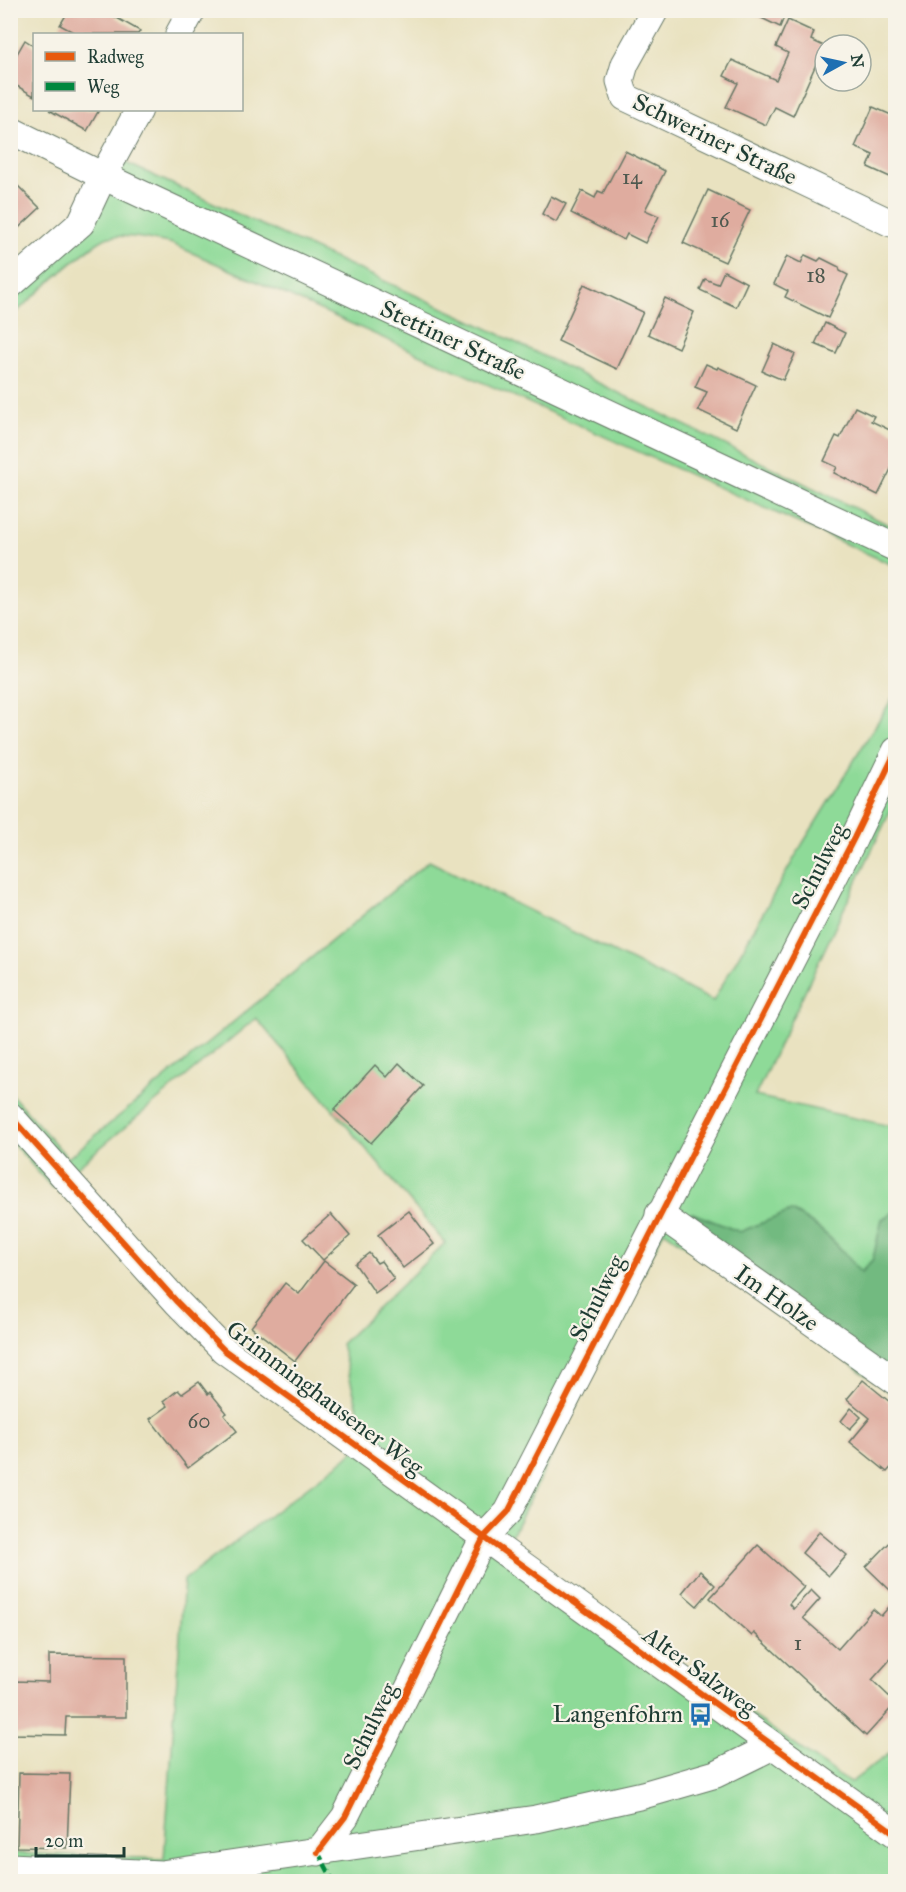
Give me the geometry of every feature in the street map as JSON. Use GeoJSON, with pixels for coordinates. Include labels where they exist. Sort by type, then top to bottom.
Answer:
{"type":"FeatureCollection","features":[{"type":"Feature","properties":{"kind":"street"},"geometry":{"type":"LineString","coordinates":[[180,33],[192,10]]}},
{"type":"Feature","properties":{"kind":"street","name":"Schweriner Straße"},"geometry":{"type":"LineString","coordinates":[[655,10],[625,64],[620,81],[625,97],[891,223]]}},
{"type":"Feature","properties":{"kind":"street"},"geometry":{"type":"LineString","coordinates":[[10,285],[81,224],[103,176],[138,111]]}},
{"type":"Feature","properties":{"kind":"street","name":"Stettiner Straße"},"geometry":{"type":"LineString","coordinates":[[10,130],[103,176],[896,548]]}},
{"type":"Feature","properties":{"kind":"street","name":"Schulweg"},"geometry":{"type":"LineString","coordinates":[[318,1852],[345,1817],[484,1537],[508,1512],[896,752]]}},
{"type":"Feature","properties":{"kind":"street","name":"Grimminghausener Weg"},"geometry":{"type":"LineString","coordinates":[[10,1116],[177,1302],[224,1350],[484,1537]]}},
{"type":"Feature","properties":{"kind":"street","name":"Im Holze"},"geometry":{"type":"LineString","coordinates":[[659,1214],[896,1381]]}},
{"type":"Feature","properties":{"kind":"street","name":"Alter Salzweg"},"geometry":{"type":"LineString","coordinates":[[484,1537],[896,1834]]}},
{"type":"Feature","properties":{"kind":"street"},"geometry":{"type":"LineString","coordinates":[[10,1867],[161,1874],[536,1819],[643,1795],[716,1774],[772,1746]]}},
{"type":"Feature","properties":{"kind":"green space"},"geometry":{"type":"Polygon","coordinates":[[[124,162],[474,322],[895,528],[895,566],[170,243],[132,237],[109,237],[75,260],[11,317],[10,295],[124,162]]]}},
{"type":"Feature","properties":{"kind":"green space"},"geometry":{"type":"Polygon","coordinates":[[[895,694],[895,801],[755,1096],[895,1127],[895,1211],[882,1219],[873,1259],[860,1273],[830,1238],[791,1211],[740,1232],[692,1213],[700,1256],[664,1231],[507,1545],[850,1783],[895,1749],[895,1881],[318,1882],[315,1877],[305,1873],[245,1882],[11,1881],[11,1853],[164,1859],[184,1580],[346,1458],[366,1439],[341,1344],[445,1243],[256,1018],[52,1188],[11,1141],[10,1093],[68,1158],[429,861],[713,1001],[803,843],[895,694]]]}},
{"type":"Feature","properties":{"kind":"green space"},"geometry":{"type":"Polygon","coordinates":[[[791,1211],[830,1238],[861,1273],[873,1259],[882,1219],[895,1211],[895,1396],[700,1256],[692,1213],[740,1232],[791,1211]]]}},
{"type":"Feature","properties":{"kind":"building"},"geometry":{"type":"Polygon","coordinates":[[[69,10],[119,10],[115,17],[140,31],[139,33],[75,33],[60,25],[69,10]]]}},
{"type":"Feature","properties":{"kind":"building"},"geometry":{"type":"Polygon","coordinates":[[[745,10],[787,10],[780,27],[745,10]]]}},
{"type":"Feature","properties":{"kind":"building"},"geometry":{"type":"Polygon","coordinates":[[[788,20],[814,32],[811,40],[813,41],[813,71],[793,116],[775,107],[766,125],[726,107],[738,83],[724,76],[732,60],[776,80],[788,53],[776,47],[788,20]]]}},
{"type":"Feature","properties":{"kind":"building"},"geometry":{"type":"Polygon","coordinates":[[[25,40],[33,45],[33,95],[10,82],[10,66],[25,40]]]}},
{"type":"Feature","properties":{"kind":"building"},"geometry":{"type":"Polygon","coordinates":[[[873,107],[896,117],[896,167],[890,177],[868,167],[873,155],[855,147],[873,107]]]}},
{"type":"Feature","properties":{"kind":"building"},"geometry":{"type":"Polygon","coordinates":[[[51,111],[98,111],[87,131],[51,111]]]}},
{"type":"Feature","properties":{"kind":"building"},"geometry":{"type":"Polygon","coordinates":[[[625,151],[665,171],[645,210],[659,216],[645,243],[627,234],[624,240],[571,213],[582,191],[595,198],[598,191],[603,193],[625,151]]]}},
{"type":"Feature","properties":{"kind":"building"},"geometry":{"type":"Polygon","coordinates":[[[10,178],[40,208],[10,236],[10,178]]]}},
{"type":"Feature","properties":{"kind":"building"},"geometry":{"type":"Polygon","coordinates":[[[708,190],[750,210],[725,262],[683,243],[708,190]]]}},
{"type":"Feature","properties":{"kind":"building"},"geometry":{"type":"Polygon","coordinates":[[[551,196],[566,204],[556,222],[542,214],[551,196]]]}},
{"type":"Feature","properties":{"kind":"building"},"geometry":{"type":"Polygon","coordinates":[[[805,255],[818,261],[821,258],[839,267],[840,271],[848,275],[828,318],[785,297],[788,291],[774,284],[787,256],[801,263],[805,255]]]}},
{"type":"Feature","properties":{"kind":"building"},"geometry":{"type":"Polygon","coordinates":[[[724,271],[747,283],[736,307],[700,290],[705,279],[718,284],[724,271]]]}},
{"type":"Feature","properties":{"kind":"building"},"geometry":{"type":"Polygon","coordinates":[[[584,284],[643,312],[617,369],[558,341],[584,284]]]}},
{"type":"Feature","properties":{"kind":"building"},"geometry":{"type":"Polygon","coordinates":[[[665,298],[694,312],[678,348],[648,334],[665,298]]]}},
{"type":"Feature","properties":{"kind":"building"},"geometry":{"type":"Polygon","coordinates":[[[825,323],[845,333],[836,353],[815,344],[825,323]]]}},
{"type":"Feature","properties":{"kind":"building"},"geometry":{"type":"Polygon","coordinates":[[[774,344],[795,354],[783,380],[762,371],[774,344]]]}},
{"type":"Feature","properties":{"kind":"building"},"geometry":{"type":"Polygon","coordinates":[[[706,364],[717,369],[718,367],[756,385],[736,428],[698,410],[707,392],[695,387],[706,364]]]}},
{"type":"Feature","properties":{"kind":"building"},"geometry":{"type":"Polygon","coordinates":[[[855,407],[874,416],[871,421],[896,433],[896,469],[892,467],[878,495],[834,473],[837,467],[824,461],[836,436],[840,438],[855,407]]]}},
{"type":"Feature","properties":{"kind":"building"},"geometry":{"type":"Polygon","coordinates":[[[399,1063],[423,1086],[371,1143],[334,1110],[375,1065],[387,1077],[399,1063]]]}},
{"type":"Feature","properties":{"kind":"building"},"geometry":{"type":"Polygon","coordinates":[[[409,1211],[434,1244],[403,1268],[378,1235],[409,1211]]]}},
{"type":"Feature","properties":{"kind":"building"},"geometry":{"type":"Polygon","coordinates":[[[331,1214],[350,1236],[323,1260],[303,1239],[331,1214]]]}},
{"type":"Feature","properties":{"kind":"building"},"geometry":{"type":"Polygon","coordinates":[[[369,1253],[377,1263],[381,1261],[394,1279],[375,1293],[355,1264],[369,1253]]]}},
{"type":"Feature","properties":{"kind":"building"},"geometry":{"type":"Polygon","coordinates":[[[324,1261],[354,1284],[295,1361],[251,1327],[285,1283],[299,1294],[324,1261]]]}},
{"type":"Feature","properties":{"kind":"building"},"geometry":{"type":"Polygon","coordinates":[[[863,1380],[896,1407],[896,1462],[887,1472],[850,1442],[870,1418],[847,1399],[863,1380]]]}},
{"type":"Feature","properties":{"kind":"building"},"geometry":{"type":"Polygon","coordinates":[[[199,1382],[227,1413],[224,1415],[237,1431],[188,1468],[150,1419],[168,1406],[164,1401],[178,1390],[182,1394],[199,1382]]]}},
{"type":"Feature","properties":{"kind":"building"},"geometry":{"type":"Polygon","coordinates":[[[851,1408],[861,1417],[850,1429],[841,1421],[851,1408]]]}},
{"type":"Feature","properties":{"kind":"building"},"geometry":{"type":"Polygon","coordinates":[[[819,1532],[847,1555],[829,1576],[802,1553],[819,1532]]]}},
{"type":"Feature","properties":{"kind":"building"},"geometry":{"type":"Polygon","coordinates":[[[896,1536],[896,1586],[891,1591],[866,1567],[896,1536]]]}},
{"type":"Feature","properties":{"kind":"building"},"geometry":{"type":"Polygon","coordinates":[[[758,1545],[804,1587],[789,1604],[793,1609],[811,1590],[820,1599],[803,1618],[838,1649],[873,1609],[881,1616],[896,1599],[896,1653],[872,1680],[896,1703],[866,1736],[754,1633],[752,1636],[710,1598],[758,1545]]]}},
{"type":"Feature","properties":{"kind":"building"},"geometry":{"type":"Polygon","coordinates":[[[700,1571],[715,1585],[697,1606],[682,1593],[700,1571]]]}},
{"type":"Feature","properties":{"kind":"building"},"geometry":{"type":"Polygon","coordinates":[[[49,1655],[126,1656],[126,1717],[66,1717],[65,1735],[10,1734],[10,1714],[14,1714],[13,1681],[49,1682],[49,1655]]]}},
{"type":"Feature","properties":{"kind":"building"},"geometry":{"type":"Polygon","coordinates":[[[19,1773],[70,1774],[67,1848],[17,1847],[19,1773]]]}},
{"type":"Feature","properties":{"kind":"marked path"},"geometry":{"type":"LineString","coordinates":[[318,1852],[334,1882]]}},
{"type":"Feature","properties":{"kind":"cycle path"},"geometry":{"type":"LineString","coordinates":[[318,1852],[345,1817],[484,1537],[508,1512],[854,838],[896,751]]}},
{"type":"Feature","properties":{"kind":"cycle path"},"geometry":{"type":"LineString","coordinates":[[10,1116],[177,1302],[224,1350],[896,1834]]}},
{"type":"Feature","properties":{"kind":"place","name":"Langenfohrn"},"geometry":{"type":"Point","coordinates":[701,1714]}}]}
